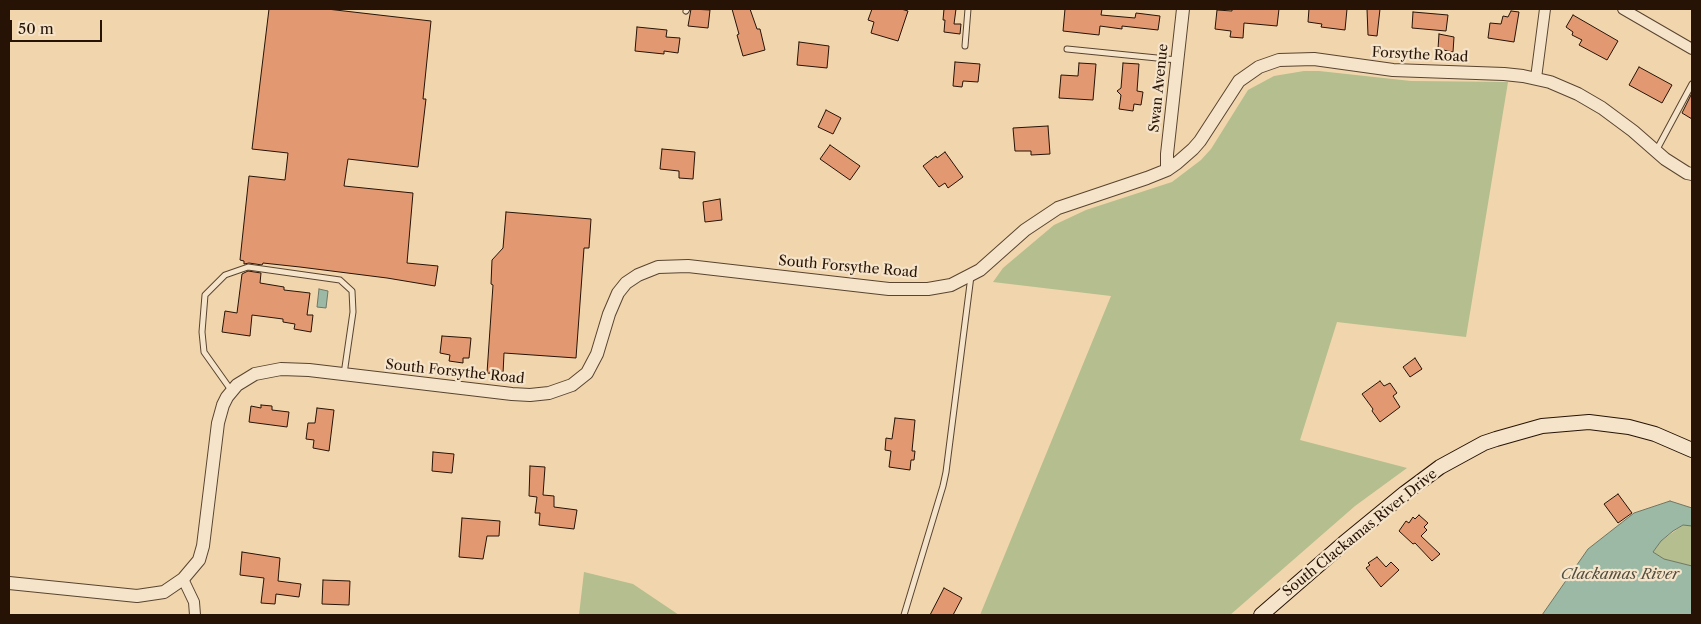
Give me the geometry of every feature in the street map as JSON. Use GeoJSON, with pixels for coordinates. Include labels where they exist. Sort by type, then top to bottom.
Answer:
{"type":"FeatureCollection","features":[{"type":"Feature","properties":{"kind":"main road","name":"South Clackamas River Drive"},"geometry":{"type":"LineString","coordinates":[[1261,615],[1405,493],[1440,467],[1484,443],[1542,426],[1568,423],[1598,423],[1630,427],[1692,450]]}},
{"type":"Feature","properties":{"kind":"street","name":"Swan Avenue"},"geometry":{"type":"LineString","coordinates":[[1167,170],[1167,154],[1183,9]]}},
{"type":"Feature","properties":{"kind":"street"},"geometry":{"type":"LineString","coordinates":[[1536,78],[1545,9]]}},
{"type":"Feature","properties":{"kind":"street"},"geometry":{"type":"LineString","coordinates":[[1622,9],[1692,48]]}},
{"type":"Feature","properties":{"kind":"street","name":"Forsythe Road"},"geometry":{"type":"LineString","coordinates":[[1167,170],[1193,150],[1239,81],[1259,67],[1279,60],[1314,59],[1393,70],[1504,74],[1536,78],[1566,88],[1589,100],[1620,120],[1676,166],[1692,174]]}},
{"type":"Feature","properties":{"kind":"street","name":"South Forsythe Road"},"geometry":{"type":"LineString","coordinates":[[9,583],[137,596],[164,592],[183,579],[201,556],[218,423],[223,405],[231,391],[249,377],[272,370],[292,369],[517,394],[540,395],[558,392],[578,382],[591,368],[612,306],[622,288],[642,272],[658,267],[688,266],[866,286],[904,289],[941,287],[951,285],[988,264],[1025,230],[1058,208],[1167,170]]}},
{"type":"Feature","properties":{"kind":"street"},"geometry":{"type":"LineString","coordinates":[[183,579],[194,602],[195,615]]}},
{"type":"Feature","properties":{"kind":"lane"},"geometry":{"type":"LineString","coordinates":[[965,46],[968,9]]}},
{"type":"Feature","properties":{"kind":"lane"},"geometry":{"type":"LineString","coordinates":[[1067,49],[1178,60]]}},
{"type":"Feature","properties":{"kind":"lane"},"geometry":{"type":"LineString","coordinates":[[1656,151],[1692,84]]}},
{"type":"Feature","properties":{"kind":"lane"},"geometry":{"type":"LineString","coordinates":[[231,391],[204,352],[202,332],[205,295],[225,275],[248,268],[340,280],[352,290],[352,312],[344,374]]}},
{"type":"Feature","properties":{"kind":"lane"},"geometry":{"type":"LineString","coordinates":[[904,615],[946,472],[971,275]]}},
{"type":"Feature","properties":{"kind":"shaded area"},"geometry":{"type":"Polygon","coordinates":[[[1304,71],[1411,81],[1508,82],[1466,337],[1337,322],[1300,440],[1407,468],[1355,506],[1230,615],[980,615],[1111,296],[993,282],[1003,268],[1054,225],[1086,210],[1172,182],[1201,160],[1211,149],[1248,90],[1274,76],[1304,71]]]}},
{"type":"Feature","properties":{"kind":"shaded area"},"geometry":{"type":"Polygon","coordinates":[[[1683,525],[1692,526],[1692,566],[1664,559],[1653,552],[1661,541],[1683,525]]]}},
{"type":"Feature","properties":{"kind":"shaded area"},"geometry":{"type":"Polygon","coordinates":[[[584,572],[633,584],[679,615],[579,615],[584,572]]]}},
{"type":"Feature","properties":{"kind":"water"},"geometry":{"type":"Polygon","coordinates":[[[319,289],[328,291],[326,308],[317,307],[319,289]]]}},
{"type":"Feature","properties":{"kind":"water","name":"Clackamas River"},"geometry":{"type":"Polygon","coordinates":[[[1670,501],[1692,508],[1692,526],[1683,525],[1673,531],[1661,541],[1653,552],[1664,559],[1692,566],[1692,615],[1542,615],[1588,549],[1634,513],[1670,501]]]}},
{"type":"Feature","properties":{"kind":"building"},"geometry":{"type":"Polygon","coordinates":[[[269,9],[327,9],[431,21],[423,99],[426,99],[418,167],[348,159],[344,186],[413,193],[407,263],[438,266],[435,286],[300,267],[263,263],[262,265],[244,264],[244,261],[240,260],[249,176],[285,180],[288,153],[252,149],[269,9]]]}},
{"type":"Feature","properties":{"kind":"building"},"geometry":{"type":"Polygon","coordinates":[[[691,9],[710,10],[708,28],[688,26],[691,9]]]}},
{"type":"Feature","properties":{"kind":"building"},"geometry":{"type":"Polygon","coordinates":[[[732,9],[750,9],[757,29],[760,29],[765,50],[743,56],[732,9]]]}},
{"type":"Feature","properties":{"kind":"building"},"geometry":{"type":"Polygon","coordinates":[[[872,9],[901,9],[908,11],[898,41],[871,33],[874,22],[868,20],[872,9]]]}},
{"type":"Feature","properties":{"kind":"building"},"geometry":{"type":"Polygon","coordinates":[[[944,9],[956,9],[954,24],[961,24],[960,34],[944,32],[944,9]]]}},
{"type":"Feature","properties":{"kind":"building"},"geometry":{"type":"Polygon","coordinates":[[[1065,9],[1102,9],[1101,15],[1135,18],[1136,13],[1160,16],[1158,30],[1122,26],[1122,29],[1100,26],[1099,35],[1063,31],[1065,9]]]}},
{"type":"Feature","properties":{"kind":"building"},"geometry":{"type":"Polygon","coordinates":[[[1232,9],[1279,9],[1277,26],[1244,23],[1243,38],[1230,37],[1231,31],[1215,29],[1217,10],[1232,11],[1232,9]]]}},
{"type":"Feature","properties":{"kind":"building"},"geometry":{"type":"Polygon","coordinates":[[[1309,9],[1347,9],[1345,30],[1321,27],[1322,24],[1308,22],[1309,9]]]}},
{"type":"Feature","properties":{"kind":"building"},"geometry":{"type":"Polygon","coordinates":[[[1367,9],[1380,9],[1377,36],[1368,35],[1367,9]]]}},
{"type":"Feature","properties":{"kind":"building"},"geometry":{"type":"Polygon","coordinates":[[[1511,11],[1519,12],[1514,42],[1488,38],[1490,23],[1501,24],[1503,16],[1508,17],[1511,11]]]}},
{"type":"Feature","properties":{"kind":"building"},"geometry":{"type":"Polygon","coordinates":[[[1413,12],[1448,15],[1446,31],[1412,28],[1413,12]]]}},
{"type":"Feature","properties":{"kind":"building"},"geometry":{"type":"Polygon","coordinates":[[[1573,15],[1618,41],[1607,60],[1579,45],[1582,40],[1572,35],[1573,32],[1566,27],[1573,15]]]}},
{"type":"Feature","properties":{"kind":"building"},"geometry":{"type":"Polygon","coordinates":[[[637,27],[667,30],[666,37],[680,38],[678,53],[664,51],[664,54],[635,51],[637,27]]]}},
{"type":"Feature","properties":{"kind":"building"},"geometry":{"type":"Polygon","coordinates":[[[1439,34],[1454,37],[1453,52],[1438,49],[1439,34]]]}},
{"type":"Feature","properties":{"kind":"building"},"geometry":{"type":"Polygon","coordinates":[[[799,42],[829,46],[827,68],[797,65],[799,42]]]}},
{"type":"Feature","properties":{"kind":"building"},"geometry":{"type":"Polygon","coordinates":[[[955,62],[980,64],[978,82],[963,81],[962,87],[953,86],[955,62]]]}},
{"type":"Feature","properties":{"kind":"building"},"geometry":{"type":"Polygon","coordinates":[[[1079,63],[1096,64],[1093,100],[1059,98],[1061,75],[1078,76],[1079,63]]]}},
{"type":"Feature","properties":{"kind":"building"},"geometry":{"type":"Polygon","coordinates":[[[1123,63],[1139,64],[1137,91],[1143,92],[1141,105],[1134,104],[1133,111],[1119,109],[1121,95],[1117,91],[1121,88],[1123,63]]]}},
{"type":"Feature","properties":{"kind":"building"},"geometry":{"type":"Polygon","coordinates":[[[1639,67],[1672,85],[1662,103],[1629,85],[1639,67]]]}},
{"type":"Feature","properties":{"kind":"building"},"geometry":{"type":"Polygon","coordinates":[[[1692,93],[1692,119],[1682,113],[1692,93]]]}},
{"type":"Feature","properties":{"kind":"building"},"geometry":{"type":"Polygon","coordinates":[[[826,110],[841,118],[833,134],[818,127],[826,110]]]}},
{"type":"Feature","properties":{"kind":"building"},"geometry":{"type":"Polygon","coordinates":[[[1048,126],[1050,154],[1031,155],[1031,151],[1015,151],[1013,128],[1048,126]]]}},
{"type":"Feature","properties":{"kind":"building"},"geometry":{"type":"Polygon","coordinates":[[[830,145],[860,166],[850,180],[820,159],[830,145]]]}},
{"type":"Feature","properties":{"kind":"building"},"geometry":{"type":"Polygon","coordinates":[[[662,149],[695,152],[693,179],[679,178],[679,171],[660,169],[662,149]]]}},
{"type":"Feature","properties":{"kind":"building"},"geometry":{"type":"Polygon","coordinates":[[[945,152],[963,177],[948,188],[945,183],[939,187],[923,166],[945,152]]]}},
{"type":"Feature","properties":{"kind":"building"},"geometry":{"type":"Polygon","coordinates":[[[720,199],[722,220],[705,222],[703,202],[720,199]]]}},
{"type":"Feature","properties":{"kind":"building"},"geometry":{"type":"Polygon","coordinates":[[[506,212],[591,219],[589,248],[584,248],[576,358],[504,353],[503,374],[487,373],[493,285],[491,284],[492,260],[503,248],[506,212]]]}},
{"type":"Feature","properties":{"kind":"building"},"geometry":{"type":"Polygon","coordinates":[[[248,271],[261,273],[260,283],[284,287],[284,290],[310,293],[307,315],[313,315],[311,332],[294,329],[295,324],[283,322],[283,319],[252,315],[250,336],[222,332],[225,311],[237,313],[242,274],[248,271]]]}},
{"type":"Feature","properties":{"kind":"building"},"geometry":{"type":"Polygon","coordinates":[[[442,336],[471,338],[469,358],[463,358],[463,363],[449,361],[450,355],[440,353],[442,336]]]}},
{"type":"Feature","properties":{"kind":"building"},"geometry":{"type":"Polygon","coordinates":[[[1415,358],[1422,369],[1410,377],[1403,367],[1415,358]]]}},
{"type":"Feature","properties":{"kind":"building"},"geometry":{"type":"Polygon","coordinates":[[[1380,381],[1384,386],[1390,383],[1397,393],[1393,396],[1400,407],[1380,422],[1362,394],[1380,381]]]}},
{"type":"Feature","properties":{"kind":"building"},"geometry":{"type":"Polygon","coordinates":[[[261,405],[272,406],[272,410],[289,412],[287,427],[249,422],[251,406],[261,408],[261,405]]]}},
{"type":"Feature","properties":{"kind":"building"},"geometry":{"type":"Polygon","coordinates":[[[317,408],[334,410],[329,451],[313,448],[314,440],[306,439],[308,423],[315,423],[317,408]]]}},
{"type":"Feature","properties":{"kind":"building"},"geometry":{"type":"Polygon","coordinates":[[[895,418],[915,420],[912,451],[915,451],[914,460],[911,460],[910,470],[889,467],[891,451],[885,450],[886,438],[892,439],[895,418]]]}},
{"type":"Feature","properties":{"kind":"building"},"geometry":{"type":"Polygon","coordinates":[[[433,452],[454,454],[452,473],[432,471],[433,452]]]}},
{"type":"Feature","properties":{"kind":"building"},"geometry":{"type":"Polygon","coordinates":[[[530,466],[545,467],[543,495],[554,496],[554,507],[577,510],[574,529],[539,525],[540,513],[535,513],[537,497],[529,496],[530,466]]]}},
{"type":"Feature","properties":{"kind":"building"},"geometry":{"type":"Polygon","coordinates":[[[1618,494],[1632,513],[1618,523],[1604,504],[1618,494]]]}},
{"type":"Feature","properties":{"kind":"building"},"geometry":{"type":"Polygon","coordinates":[[[1419,515],[1428,523],[1424,527],[1427,530],[1421,536],[1440,554],[1432,561],[1415,543],[1413,544],[1399,531],[1406,521],[1409,523],[1413,517],[1415,519],[1419,515]]]}},
{"type":"Feature","properties":{"kind":"building"},"geometry":{"type":"Polygon","coordinates":[[[462,518],[500,521],[499,536],[487,536],[483,559],[459,557],[462,518]]]}},
{"type":"Feature","properties":{"kind":"building"},"geometry":{"type":"Polygon","coordinates":[[[242,552],[280,558],[278,581],[301,584],[299,597],[276,594],[275,604],[261,603],[264,578],[240,575],[242,552]]]}},
{"type":"Feature","properties":{"kind":"building"},"geometry":{"type":"Polygon","coordinates":[[[1377,557],[1386,567],[1391,562],[1399,570],[1381,587],[1366,568],[1370,565],[1368,563],[1377,557]]]}},
{"type":"Feature","properties":{"kind":"building"},"geometry":{"type":"Polygon","coordinates":[[[323,580],[350,581],[349,605],[322,604],[323,580]]]}},
{"type":"Feature","properties":{"kind":"building"},"geometry":{"type":"Polygon","coordinates":[[[944,588],[962,598],[953,615],[930,615],[944,588]]]}}]}
